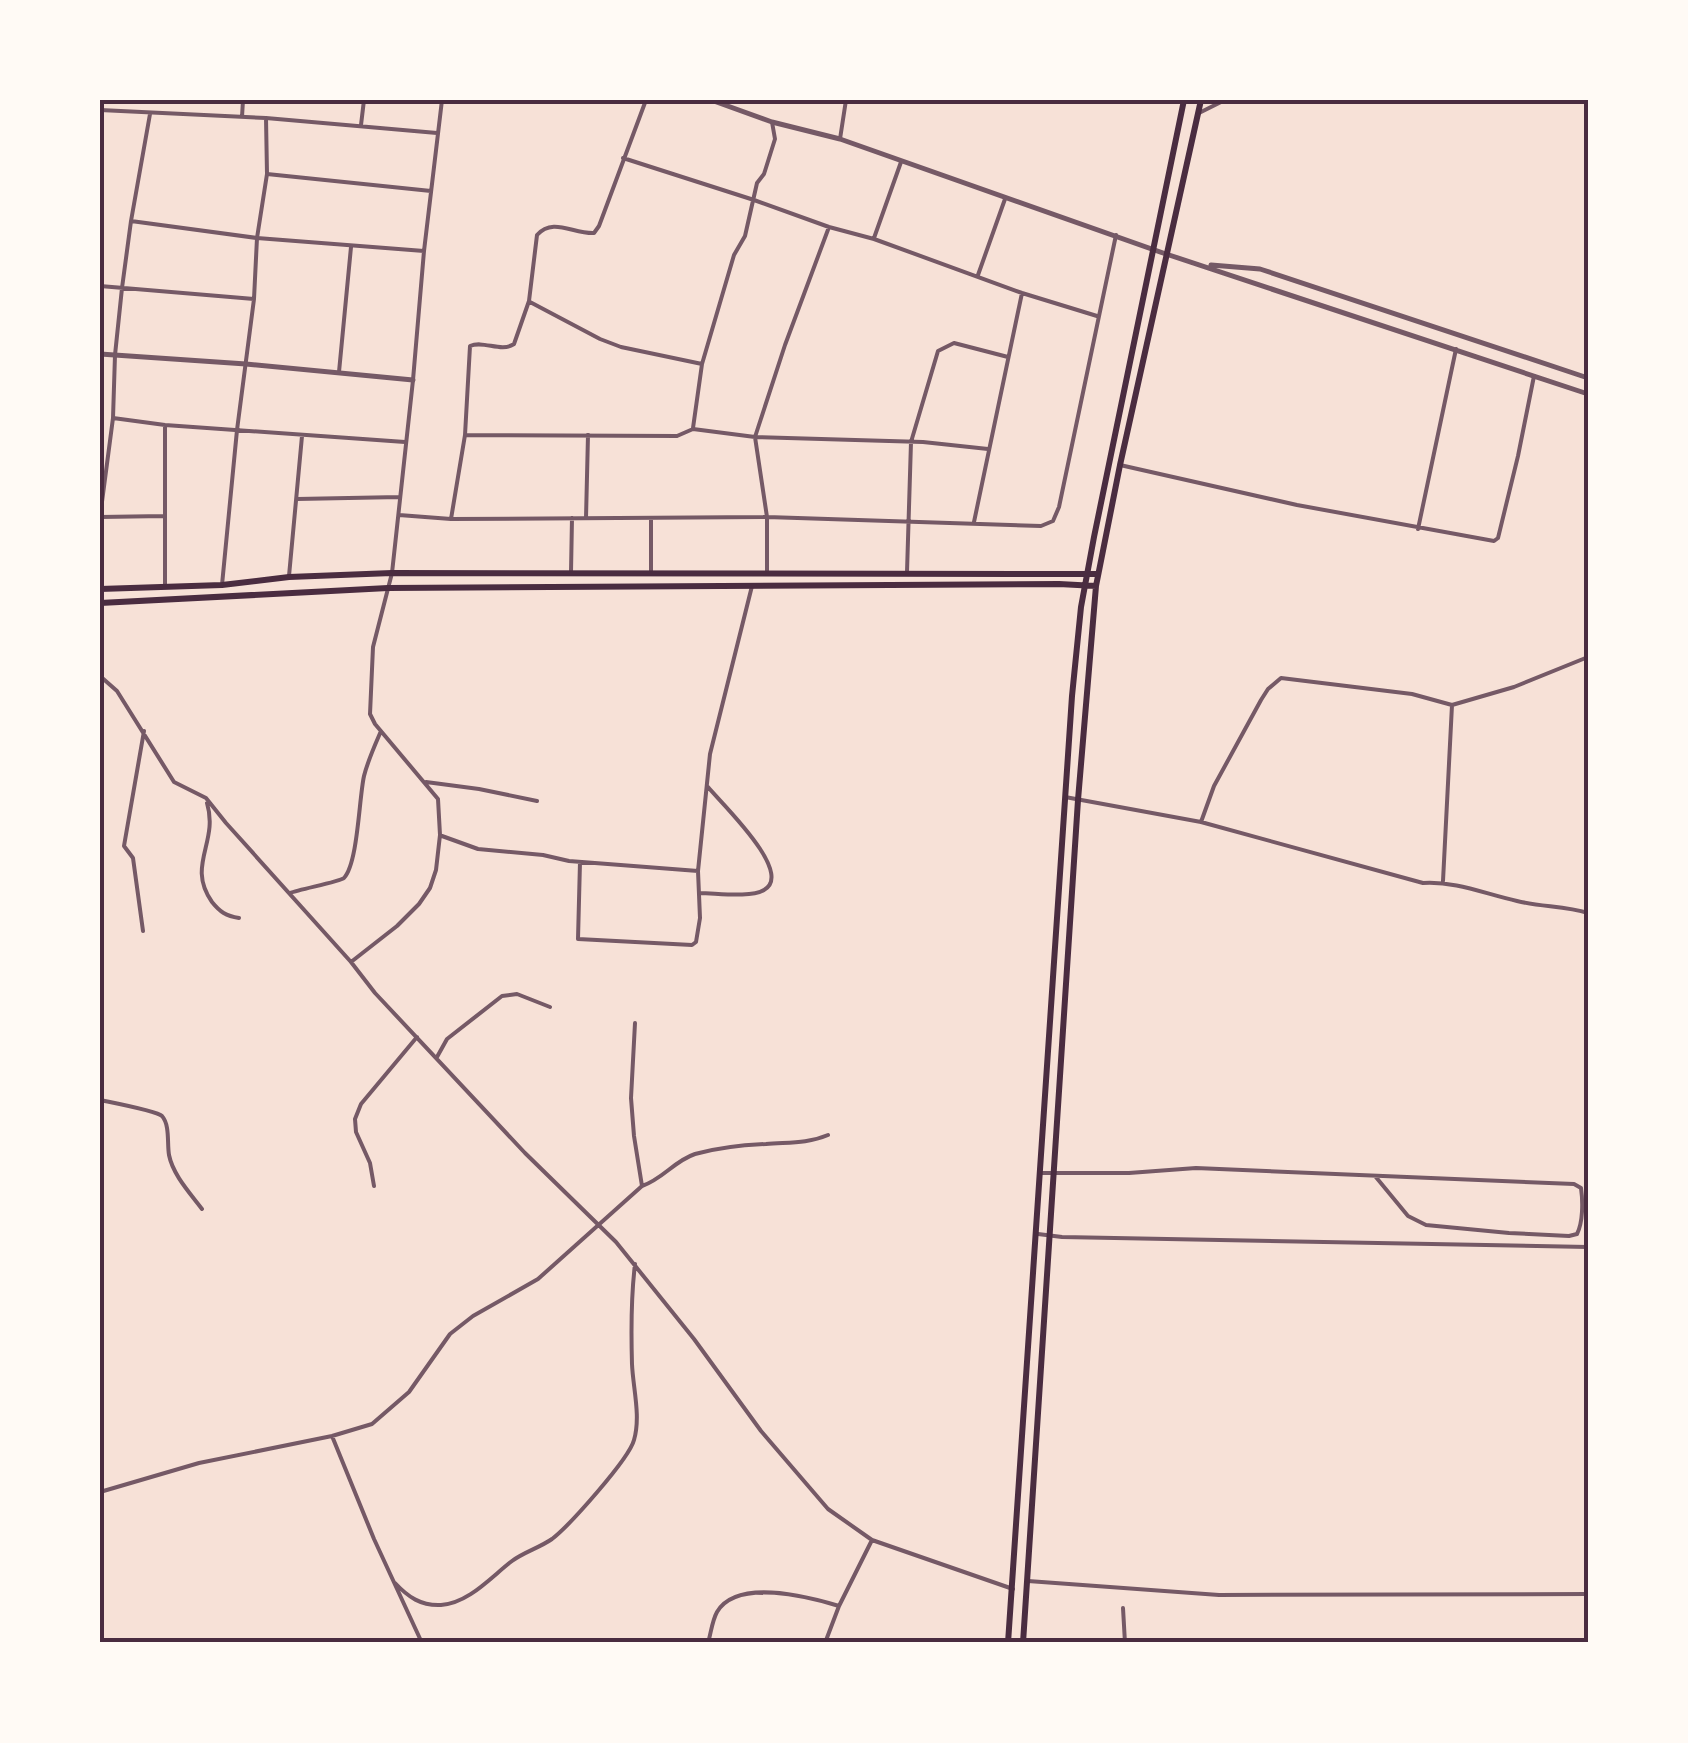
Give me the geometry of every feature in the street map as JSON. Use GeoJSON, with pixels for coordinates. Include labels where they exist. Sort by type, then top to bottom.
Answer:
{"type":"FeatureCollection","features":[{"type":"Feature","properties":{"kind":"main road"},"geometry":{"type":"LineString","coordinates":[[1008,1643],[1072,696],[1087,573],[1184,100]]}},
{"type":"Feature","properties":{"kind":"main road"},"geometry":{"type":"LineString","coordinates":[[1023,1643],[1078,800],[1096,586],[1202,100]]}},
{"type":"Feature","properties":{"kind":"main road"},"geometry":{"type":"LineString","coordinates":[[100,589],[392,573],[1098,574]]}},
{"type":"Feature","properties":{"kind":"main road"},"geometry":{"type":"LineString","coordinates":[[100,603],[388,588],[1096,586]]}},
{"type":"Feature","properties":{"kind":"street"},"geometry":{"type":"LineString","coordinates":[[242,117],[243,100]]}},
{"type":"Feature","properties":{"kind":"street"},"geometry":{"type":"LineString","coordinates":[[361,127],[364,100]]}},
{"type":"Feature","properties":{"kind":"street"},"geometry":{"type":"LineString","coordinates":[[352,962],[419,904],[436,870],[440,835],[438,798],[370,714],[374,647],[392,573],[399,514],[442,100]]}},
{"type":"Feature","properties":{"kind":"street"},"geometry":{"type":"LineString","coordinates":[[451,519],[465,435],[470,346],[512,347],[529,301],[537,235],[544,227],[553,225],[594,233],[646,100]]}},
{"type":"Feature","properties":{"kind":"street"},"geometry":{"type":"LineString","coordinates":[[711,100],[772,122],[840,139],[1004,199],[1588,394]]}},
{"type":"Feature","properties":{"kind":"street"},"geometry":{"type":"LineString","coordinates":[[840,139],[846,100]]}},
{"type":"Feature","properties":{"kind":"street"},"geometry":{"type":"LineString","coordinates":[[1199,112],[1226,100]]}},
{"type":"Feature","properties":{"kind":"street"},"geometry":{"type":"LineString","coordinates":[[100,110],[266,118],[438,133]]}},
{"type":"Feature","properties":{"kind":"street"},"geometry":{"type":"LineString","coordinates":[[150,114],[122,288],[113,418],[103,461],[100,517],[164,516]]}},
{"type":"Feature","properties":{"kind":"street"},"geometry":{"type":"LineString","coordinates":[[222,585],[266,174],[266,118]]}},
{"type":"Feature","properties":{"kind":"street"},"geometry":{"type":"LineString","coordinates":[[693,429],[702,364],[734,254],[745,236],[757,183],[776,139],[772,122]]}},
{"type":"Feature","properties":{"kind":"street"},"geometry":{"type":"LineString","coordinates":[[623,158],[1098,316]]}},
{"type":"Feature","properties":{"kind":"street"},"geometry":{"type":"LineString","coordinates":[[874,239],[901,162]]}},
{"type":"Feature","properties":{"kind":"street"},"geometry":{"type":"LineString","coordinates":[[266,174],[432,191]]}},
{"type":"Feature","properties":{"kind":"street"},"geometry":{"type":"LineString","coordinates":[[977,275],[1004,199]]}},
{"type":"Feature","properties":{"kind":"street"},"geometry":{"type":"LineString","coordinates":[[131,221],[257,238],[424,251]]}},
{"type":"Feature","properties":{"kind":"street"},"geometry":{"type":"LineString","coordinates":[[767,573],[767,516],[755,437],[829,227]]}},
{"type":"Feature","properties":{"kind":"street"},"geometry":{"type":"LineString","coordinates":[[399,514],[451,519],[767,516],[1041,526],[1054,521],[1116,235]]}},
{"type":"Feature","properties":{"kind":"street"},"geometry":{"type":"LineString","coordinates":[[339,372],[351,246]]}},
{"type":"Feature","properties":{"kind":"street"},"geometry":{"type":"LineString","coordinates":[[1203,265],[1260,269],[1588,378]]}},
{"type":"Feature","properties":{"kind":"street"},"geometry":{"type":"LineString","coordinates":[[100,286],[254,299]]}},
{"type":"Feature","properties":{"kind":"street"},"geometry":{"type":"LineString","coordinates":[[974,522],[1022,292]]}},
{"type":"Feature","properties":{"kind":"street"},"geometry":{"type":"LineString","coordinates":[[529,301],[621,347],[702,364]]}},
{"type":"Feature","properties":{"kind":"street"},"geometry":{"type":"LineString","coordinates":[[907,572],[911,442],[938,351],[954,343],[1008,357]]}},
{"type":"Feature","properties":{"kind":"street"},"geometry":{"type":"LineString","coordinates":[[1418,529],[1456,349]]}},
{"type":"Feature","properties":{"kind":"street"},"geometry":{"type":"LineString","coordinates":[[100,354],[413,380]]}},
{"type":"Feature","properties":{"kind":"street"},"geometry":{"type":"LineString","coordinates":[[1120,465],[1261,498],[1494,541],[1498,538],[1518,456],[1534,376]]}},
{"type":"Feature","properties":{"kind":"street"},"geometry":{"type":"LineString","coordinates":[[113,418],[405,442]]}},
{"type":"Feature","properties":{"kind":"street"},"geometry":{"type":"LineString","coordinates":[[164,425],[164,587]]}},
{"type":"Feature","properties":{"kind":"street"},"geometry":{"type":"LineString","coordinates":[[465,435],[677,436],[693,429],[755,437],[988,448]]}},
{"type":"Feature","properties":{"kind":"street"},"geometry":{"type":"LineString","coordinates":[[586,518],[588,435]]}},
{"type":"Feature","properties":{"kind":"street"},"geometry":{"type":"LineString","coordinates":[[289,577],[302,436]]}},
{"type":"Feature","properties":{"kind":"street"},"geometry":{"type":"LineString","coordinates":[[297,499],[400,498]]}},
{"type":"Feature","properties":{"kind":"street"},"geometry":{"type":"LineString","coordinates":[[571,572],[572,518]]}},
{"type":"Feature","properties":{"kind":"street"},"geometry":{"type":"LineString","coordinates":[[650,573],[651,518]]}},
{"type":"Feature","properties":{"kind":"street"},"geometry":{"type":"LineString","coordinates":[[580,862],[577,935],[582,940],[692,945],[698,935],[698,871],[708,772],[752,586]]}},
{"type":"Feature","properties":{"kind":"street"},"geometry":{"type":"LineString","coordinates":[[1201,822],[1214,786],[1261,700],[1281,678],[1412,694],[1452,705],[1514,687],[1588,657]]}},
{"type":"Feature","properties":{"kind":"street"},"geometry":{"type":"LineString","coordinates":[[100,676],[117,691],[174,782],[206,798],[375,992],[634,1264],[761,1430],[828,1509],[872,1540],[1013,1588]]}},
{"type":"Feature","properties":{"kind":"street"},"geometry":{"type":"LineString","coordinates":[[1443,882],[1452,705]]}},
{"type":"Feature","properties":{"kind":"street"},"geometry":{"type":"LineString","coordinates":[[143,931],[133,858],[124,846],[144,731]]}},
{"type":"Feature","properties":{"kind":"street"},"geometry":{"type":"LineString","coordinates":[[290,893],[345,876],[354,848],[364,772],[381,731]]}},
{"type":"Feature","properties":{"kind":"street"},"geometry":{"type":"LineString","coordinates":[[426,782],[537,801]]}},
{"type":"Feature","properties":{"kind":"street"},"geometry":{"type":"LineString","coordinates":[[700,893],[753,894],[772,884],[773,874],[760,847],[708,787]]}},
{"type":"Feature","properties":{"kind":"street"},"geometry":{"type":"LineString","coordinates":[[1065,797],[1201,822],[1423,883],[1443,882],[1521,902],[1588,913]]}},
{"type":"Feature","properties":{"kind":"street"},"geometry":{"type":"LineString","coordinates":[[206,798],[212,830],[201,878],[205,892],[218,909],[238,918]]}},
{"type":"Feature","properties":{"kind":"street"},"geometry":{"type":"LineString","coordinates":[[440,835],[478,849],[698,871]]}},
{"type":"Feature","properties":{"kind":"street"},"geometry":{"type":"LineString","coordinates":[[437,1057],[446,1039],[502,996],[517,994],[550,1007]]}},
{"type":"Feature","properties":{"kind":"street"},"geometry":{"type":"LineString","coordinates":[[635,1023],[631,1098],[642,1186]]}},
{"type":"Feature","properties":{"kind":"street"},"geometry":{"type":"LineString","coordinates":[[374,1186],[355,1119],[361,1104],[417,1037]]}},
{"type":"Feature","properties":{"kind":"street"},"geometry":{"type":"LineString","coordinates":[[100,1100],[161,1115],[175,1171],[202,1209]]}},
{"type":"Feature","properties":{"kind":"street"},"geometry":{"type":"LineString","coordinates":[[100,1492],[199,1463],[372,1424],[410,1392],[450,1334],[473,1316],[538,1279],[642,1186],[660,1178],[680,1160],[699,1153],[797,1143],[828,1135]]}},
{"type":"Feature","properties":{"kind":"street"},"geometry":{"type":"LineString","coordinates":[[1040,1173],[1196,1168],[1574,1184],[1581,1188],[1580,1228],[1577,1234],[1569,1236],[1426,1225],[1408,1216],[1375,1176]]}},
{"type":"Feature","properties":{"kind":"street"},"geometry":{"type":"LineString","coordinates":[[1036,1234],[1588,1247]]}},
{"type":"Feature","properties":{"kind":"street"},"geometry":{"type":"LineString","coordinates":[[395,1583],[413,1600],[432,1605],[452,1603],[467,1596],[516,1558],[552,1539],[632,1448],[637,1423],[632,1363],[634,1264]]}},
{"type":"Feature","properties":{"kind":"street"},"geometry":{"type":"LineString","coordinates":[[332,1436],[422,1643]]}},
{"type":"Feature","properties":{"kind":"street"},"geometry":{"type":"LineString","coordinates":[[825,1643],[872,1540]]}},
{"type":"Feature","properties":{"kind":"street"},"geometry":{"type":"LineString","coordinates":[[1028,1580],[1219,1595],[1588,1594]]}},
{"type":"Feature","properties":{"kind":"street"},"geometry":{"type":"LineString","coordinates":[[708,1643],[718,1611],[737,1596],[807,1597],[839,1606]]}},
{"type":"Feature","properties":{"kind":"street"},"geometry":{"type":"LineString","coordinates":[[1123,1608],[1125,1643]]}}]}
